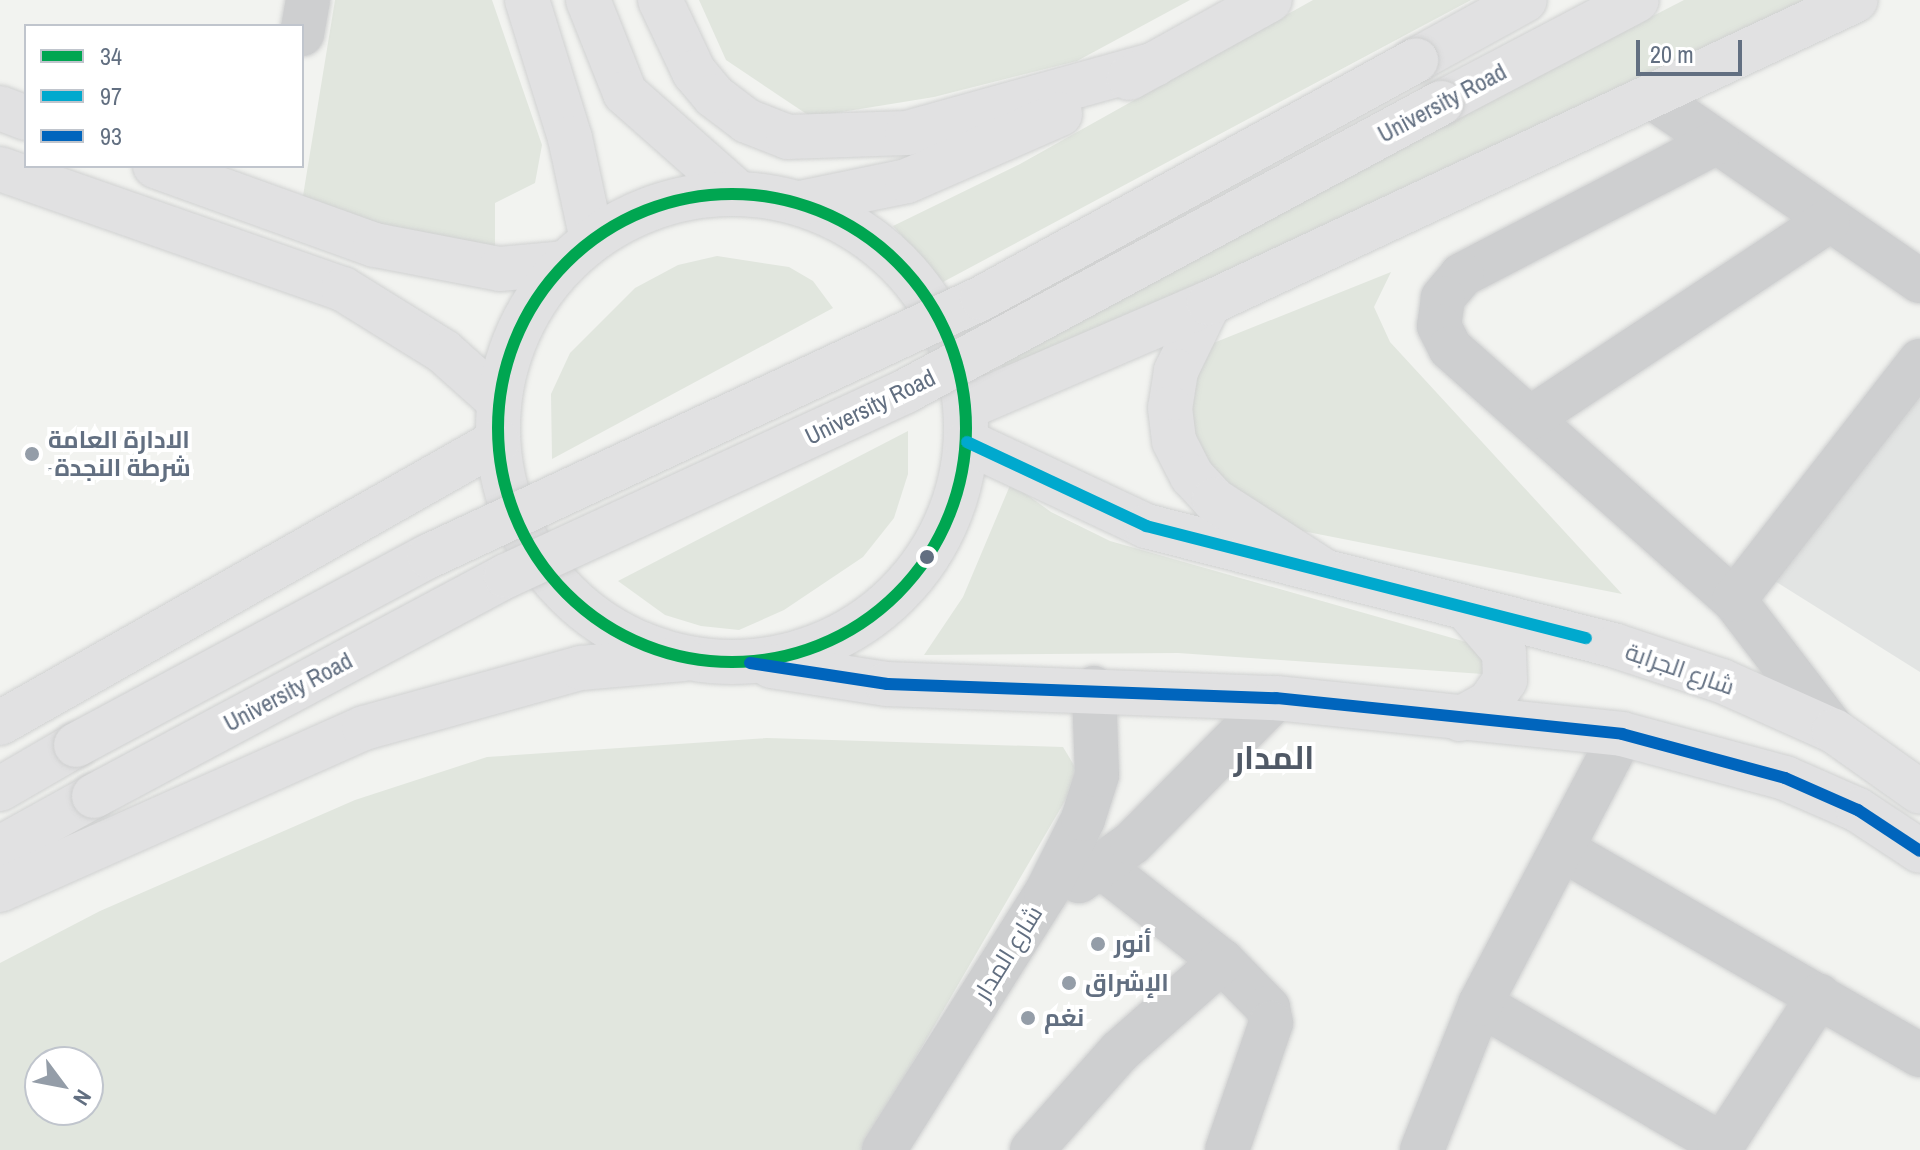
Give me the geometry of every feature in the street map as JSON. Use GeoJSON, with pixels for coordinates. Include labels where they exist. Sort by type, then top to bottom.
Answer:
{"type":"FeatureCollection","features":[{"type":"Feature","properties":{"kind":"main road"},"geometry":{"type":"LineString","coordinates":[[527,0],[570,138],[579,251]]}},
{"type":"Feature","properties":{"kind":"main road"},"geometry":{"type":"LineString","coordinates":[[588,0],[625,93],[738,193]]}},
{"type":"Feature","properties":{"kind":"main road"},"geometry":{"type":"LineString","coordinates":[[660,0],[694,72],[714,96],[747,121],[788,137],[907,133],[1155,64]]}},
{"type":"Feature","properties":{"kind":"main road"},"geometry":{"type":"LineString","coordinates":[[800,203],[907,181],[1006,142],[1270,0]]}},
{"type":"Feature","properties":{"kind":"main road","name":"University Road"},"geometry":{"type":"LineString","coordinates":[[0,789],[429,556],[982,298],[1525,0]]}},
{"type":"Feature","properties":{"kind":"main road","name":"University Road"},"geometry":{"type":"LineString","coordinates":[[0,848],[506,576],[920,384],[1637,0]]}},
{"type":"Feature","properties":{"kind":"main road"},"geometry":{"type":"LineString","coordinates":[[967,425],[1209,303],[1856,0]]}},
{"type":"Feature","properties":{"kind":"main road"},"geometry":{"type":"LineString","coordinates":[[0,108],[24,117]]}},
{"type":"Feature","properties":{"kind":"main road"},"geometry":{"type":"LineString","coordinates":[[177,168],[375,245],[500,269],[579,251]]}},
{"type":"Feature","properties":{"kind":"main road"},"geometry":{"type":"LineString","coordinates":[[0,169],[343,289],[443,351],[498,421]]}},
{"type":"Feature","properties":{"kind":"main road"},"geometry":{"type":"LineString","coordinates":[[684,659],[612,631],[553,582],[514,516],[498,421],[511,350],[534,304],[579,251],[637,214],[686,198],[738,193],[800,203],[864,233],[915,279],[950,339],[967,425],[953,508],[912,577],[874,615],[815,648],[750,663]]}},
{"type":"Feature","properties":{"kind":"main road"},"geometry":{"type":"LineString","coordinates":[[1209,303],[1176,371],[1170,408],[1174,441],[1192,476],[1214,500],[1321,569]]}},
{"type":"Feature","properties":{"kind":"main road"},"geometry":{"type":"LineString","coordinates":[[0,723],[498,421]]}},
{"type":"Feature","properties":{"kind":"main road","name":"شارع الجرابة"},"geometry":{"type":"LineString","coordinates":[[967,425],[1146,526],[1616,646],[1722,681],[1834,731],[1920,792]]}},
{"type":"Feature","properties":{"kind":"main road"},"geometry":{"type":"LineString","coordinates":[[1460,719],[1489,703],[1505,680],[1504,652],[1467,609]]}},
{"type":"Feature","properties":{"kind":"main road"},"geometry":{"type":"LineString","coordinates":[[0,890],[364,728],[581,668],[684,659],[750,663],[887,684],[1094,688],[1276,698],[1622,734],[1785,778],[1858,810],[1920,851]]}},
{"type":"Feature","properties":{"kind":"street"},"geometry":{"type":"LineString","coordinates":[[304,24],[308,0]]}},
{"type":"Feature","properties":{"kind":"street"},"geometry":{"type":"LineString","coordinates":[[1652,97],[1828,221],[1920,281]]}},
{"type":"Feature","properties":{"kind":"street"},"geometry":{"type":"LineString","coordinates":[[1717,142],[1462,275],[1443,298],[1439,326],[1450,348],[1532,417],[1734,600],[1834,731]]}},
{"type":"Feature","properties":{"kind":"street"},"geometry":{"type":"LineString","coordinates":[[1532,417],[1828,221]]}},
{"type":"Feature","properties":{"kind":"street"},"geometry":{"type":"LineString","coordinates":[[1734,600],[1920,361]]}},
{"type":"Feature","properties":{"kind":"street"},"geometry":{"type":"LineString","coordinates":[[1046,893],[1083,819],[1097,775],[1094,688]]}},
{"type":"Feature","properties":{"kind":"street","name":"شارع المدار"},"geometry":{"type":"LineString","coordinates":[[884,1150],[1046,893],[1103,868],[1276,698]]}},
{"type":"Feature","properties":{"kind":"street"},"geometry":{"type":"LineString","coordinates":[[1422,1150],[1480,1004],[1565,851],[1622,734]]}},
{"type":"Feature","properties":{"kind":"street"},"geometry":{"type":"LineString","coordinates":[[1565,851],[1920,1055]]}},
{"type":"Feature","properties":{"kind":"street"},"geometry":{"type":"LineString","coordinates":[[1103,868],[1222,961],[1268,1008],[1271,1023],[1227,1150]]}},
{"type":"Feature","properties":{"kind":"street"},"geometry":{"type":"LineString","coordinates":[[1032,1150],[1120,1051],[1222,961]]}},
{"type":"Feature","properties":{"kind":"street"},"geometry":{"type":"LineString","coordinates":[[1480,1004],[1720,1148],[1819,996]]}},
{"type":"Feature","properties":{"kind":"shaded area"},"geometry":{"type":"Polygon","coordinates":[[[335,0],[492,0],[542,145],[535,183],[495,203],[495,247],[427,247],[302,202],[335,0]]]}},
{"type":"Feature","properties":{"kind":"shaded area"},"geometry":{"type":"Polygon","coordinates":[[[699,0],[1190,0],[1077,61],[934,97],[811,117],[726,60],[699,0]]]}},
{"type":"Feature","properties":{"kind":"shaded area"},"geometry":{"type":"Polygon","coordinates":[[[1313,0],[1471,0],[943,282],[893,226],[1020,164],[1313,0]]]}},
{"type":"Feature","properties":{"kind":"shaded area"},"geometry":{"type":"Polygon","coordinates":[[[1684,0],[1814,0],[1006,375],[995,354],[1684,0]]]}},
{"type":"Feature","properties":{"kind":"shaded area"},"geometry":{"type":"Polygon","coordinates":[[[717,256],[789,267],[813,281],[833,308],[552,459],[551,394],[570,353],[635,288],[678,265],[717,256]]]}},
{"type":"Feature","properties":{"kind":"shaded area"},"geometry":{"type":"Polygon","coordinates":[[[1391,272],[1374,307],[1390,342],[1622,594],[1272,525],[1201,486],[1184,434],[1196,350],[1391,272]]]}},
{"type":"Feature","properties":{"kind":"shaded area"},"geometry":{"type":"Polygon","coordinates":[[[1920,361],[1920,672],[1775,581],[1920,361]]]}},
{"type":"Feature","properties":{"kind":"shaded area"},"geometry":{"type":"Polygon","coordinates":[[[908,431],[908,474],[894,518],[863,557],[784,610],[739,630],[701,626],[665,615],[618,581],[908,431]]]}},
{"type":"Feature","properties":{"kind":"shaded area"},"geometry":{"type":"Polygon","coordinates":[[[1011,483],[1051,512],[1110,541],[1484,647],[1483,674],[1178,653],[924,655],[963,597],[1011,483]]]}},
{"type":"Feature","properties":{"kind":"shaded area"},"geometry":{"type":"Polygon","coordinates":[[[767,738],[1063,747],[1080,775],[862,1150],[0,1150],[0,963],[100,911],[355,800],[487,757],[767,738]]]}},
{"type":"Feature","properties":{"kind":"transit line","name":"34"},"geometry":{"type":"LineString","coordinates":[[732,194],[778,199],[821,212],[862,234],[897,263],[926,298],[948,339],[961,382],[966,428],[961,474],[948,517],[926,558],[897,593],[862,622],[821,644],[778,657],[732,662],[686,657],[643,644],[602,622],[567,593],[538,558],[516,517],[503,474],[498,428],[503,382],[516,339],[538,298],[567,263],[602,234],[643,212],[686,199],[732,194]]}},
{"type":"Feature","properties":{"kind":"transit line","name":"97"},"geometry":{"type":"LineString","coordinates":[[967,442],[1146,526],[1586,638]]}},
{"type":"Feature","properties":{"kind":"transit line","name":"93"},"geometry":{"type":"LineString","coordinates":[[750,663],[887,684],[1276,698],[1622,734],[1785,778],[1858,810],[1920,851]]}},
{"type":"Feature","properties":{"kind":"place","name":"الادارة العامة -شرطة النجدة"},"geometry":{"type":"Point","coordinates":[32,454]}},
{"type":"Feature","properties":{"kind":"place","name":"أنور"},"geometry":{"type":"Point","coordinates":[1098,944]}},
{"type":"Feature","properties":{"kind":"place","name":"الإشراق"},"geometry":{"type":"Point","coordinates":[1069,983]}},
{"type":"Feature","properties":{"kind":"place","name":"نغم"},"geometry":{"type":"Point","coordinates":[1028,1018]}},
{"type":"Feature","properties":{"kind":"district","name":"المدار"},"geometry":{"type":"Point","coordinates":[1274,758]}}]}
